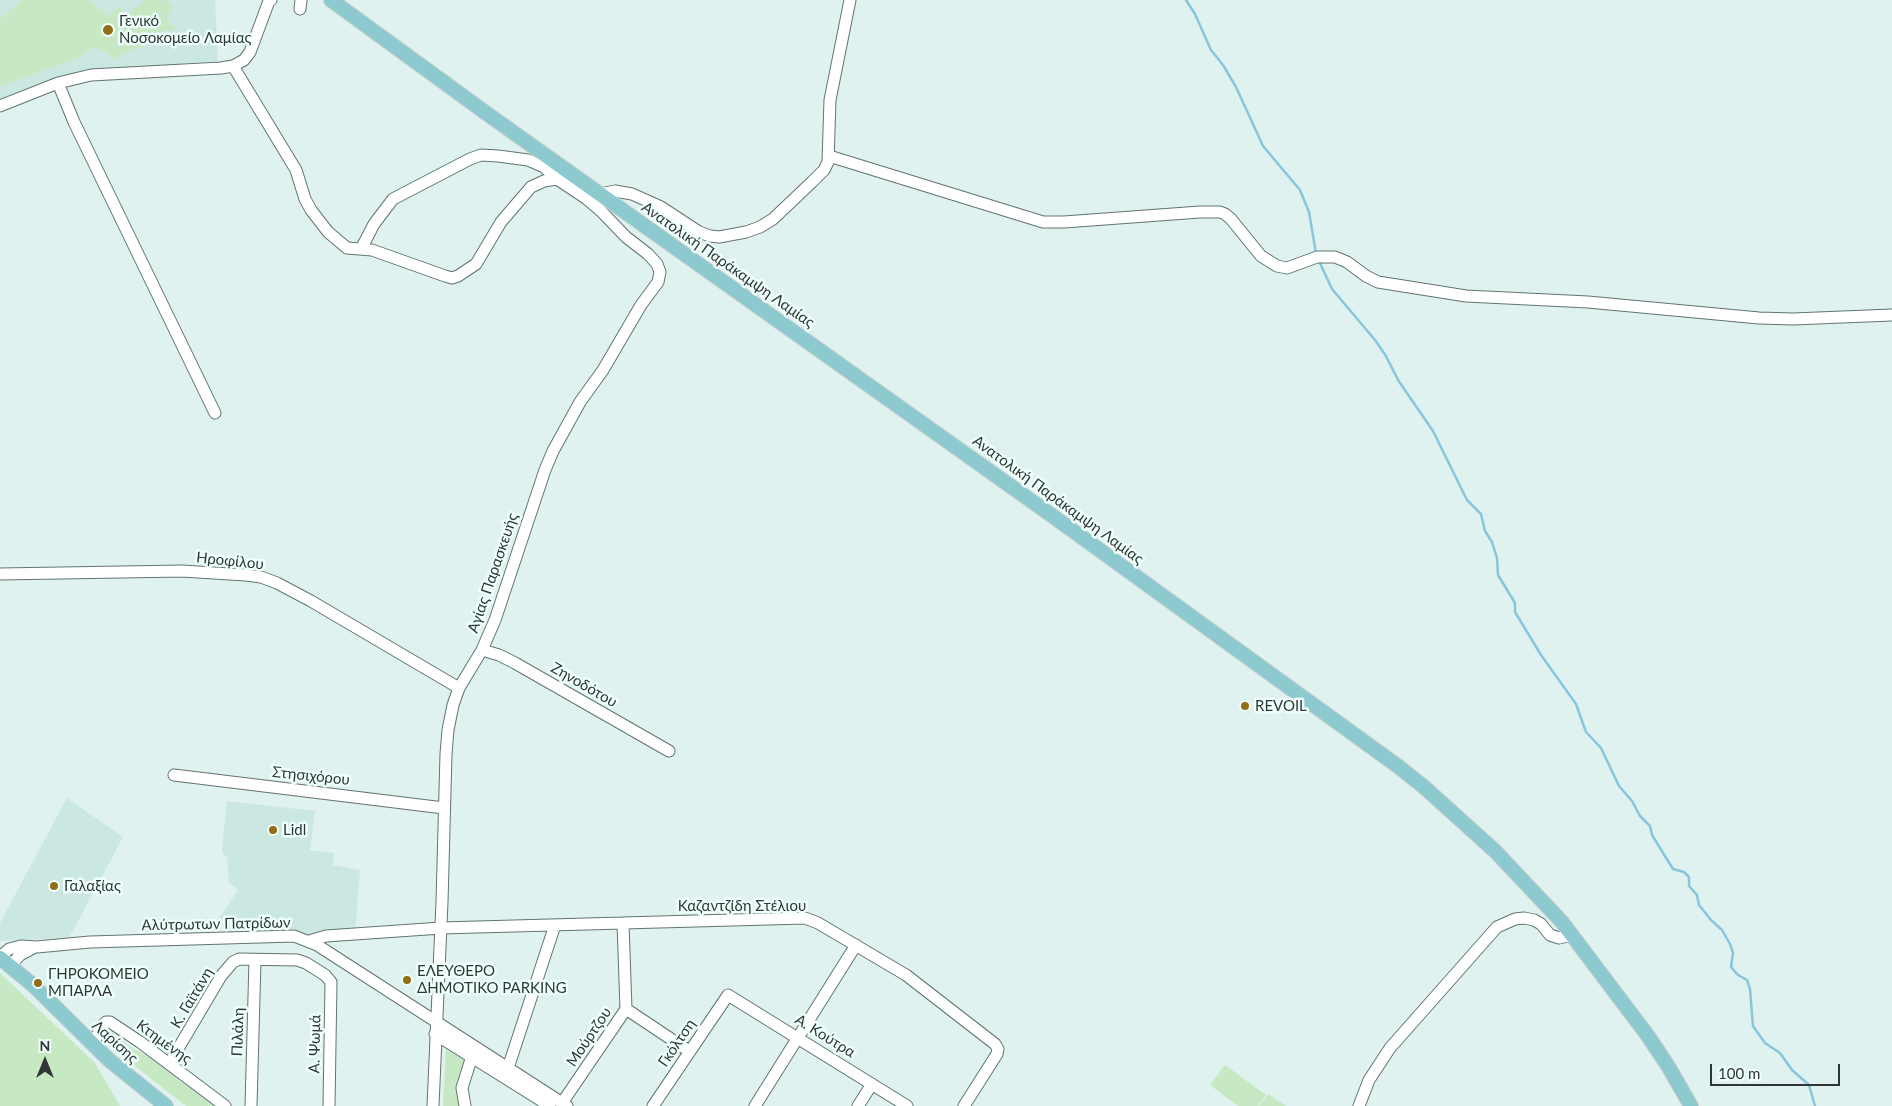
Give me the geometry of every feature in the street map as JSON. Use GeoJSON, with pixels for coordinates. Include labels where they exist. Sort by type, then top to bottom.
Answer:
{"type":"FeatureCollection","features":[{"type":"Feature","properties":{"kind":"main road","name":"Ανατολική Παράκαμψη Λαμίας"},"geometry":{"type":"LineString","coordinates":[[331,0],[562,178],[600,194],[1046,511],[1424,787],[1495,851],[1534,890],[1573,935],[1648,1036],[1691,1106]]}},
{"type":"Feature","properties":{"kind":"main road","name":"Λαρίσης"},"geometry":{"type":"LineString","coordinates":[[3,960],[34,986],[125,1074],[166,1106]]}},
{"type":"Feature","properties":{"kind":"street"},"geometry":{"type":"LineString","coordinates":[[0,106],[85,76],[233,66],[244,60],[251,50],[270,0]]}},
{"type":"Feature","properties":{"kind":"street"},"geometry":{"type":"LineString","coordinates":[[600,194],[615,191],[632,194],[661,207],[705,235],[727,236],[760,227],[774,219],[824,170],[829,156],[830,100],[850,0]]}},
{"type":"Feature","properties":{"kind":"street"},"geometry":{"type":"LineString","coordinates":[[233,66],[296,170],[305,199],[313,213],[341,244],[350,249],[372,250],[445,276],[458,276],[476,264],[501,222],[525,194],[539,183],[562,178]]}},
{"type":"Feature","properties":{"kind":"street"},"geometry":{"type":"LineString","coordinates":[[58,84],[74,122],[215,413]]}},
{"type":"Feature","properties":{"kind":"street"},"geometry":{"type":"LineString","coordinates":[[361,249],[374,224],[393,199],[476,156],[498,156],[528,160],[562,178]]}},
{"type":"Feature","properties":{"kind":"street"},"geometry":{"type":"LineString","coordinates":[[829,156],[1043,222],[1220,212],[1231,219],[1261,256],[1276,266],[1287,268],[1317,257],[1335,257],[1347,262],[1378,282],[1466,296],[1598,303],[1793,319],[1892,315]]}},
{"type":"Feature","properties":{"kind":"street","name":"Αγίας Παρασκευής"},"geometry":{"type":"LineString","coordinates":[[433,1106],[444,808],[448,730],[453,705],[459,688],[482,650],[495,620],[553,451],[580,402],[603,370],[660,276],[657,264],[648,254],[626,237],[593,204],[562,178]]}},
{"type":"Feature","properties":{"kind":"street","name":"Ηροφίλου"},"geometry":{"type":"LineString","coordinates":[[0,574],[158,571],[261,577],[295,592],[459,688]]}},
{"type":"Feature","properties":{"kind":"street","name":"Ζηνοδότου"},"geometry":{"type":"LineString","coordinates":[[482,650],[515,663],[669,751]]}},
{"type":"Feature","properties":{"kind":"street","name":"Στησιχόρου"},"geometry":{"type":"LineString","coordinates":[[174,775],[444,808]]}},
{"type":"Feature","properties":{"kind":"street","name":"Καζαντζίδη Στέλιου"},"geometry":{"type":"LineString","coordinates":[[309,941],[326,936],[441,928],[805,918],[818,923],[856,945],[920,985],[994,1044],[998,1049],[997,1054],[964,1106]]}},
{"type":"Feature","properties":{"kind":"street"},"geometry":{"type":"LineString","coordinates":[[1359,1106],[1369,1080],[1390,1048],[1498,927],[1515,919],[1524,918],[1541,924],[1550,935],[1559,938],[1573,935]]}},
{"type":"Feature","properties":{"kind":"street","name":"Μούρτζου"},"geometry":{"type":"LineString","coordinates":[[564,1104],[626,1008],[623,923]]}},
{"type":"Feature","properties":{"kind":"street"},"geometry":{"type":"LineString","coordinates":[[508,1068],[555,925]]}},
{"type":"Feature","properties":{"kind":"street","name":"Αλύτρωτων Πατρίδων"},"geometry":{"type":"LineString","coordinates":[[0,944],[37,947],[90,942],[294,936],[309,941],[564,1104]]}},
{"type":"Feature","properties":{"kind":"street"},"geometry":{"type":"LineString","coordinates":[[755,1106],[856,945]]}},
{"type":"Feature","properties":{"kind":"street"},"geometry":{"type":"LineString","coordinates":[[3,960],[9,949],[21,946]]}},
{"type":"Feature","properties":{"kind":"street"},"geometry":{"type":"LineString","coordinates":[[3,960],[37,947]]}},
{"type":"Feature","properties":{"kind":"street","name":"Κ. Γαϊτάνη"},"geometry":{"type":"LineString","coordinates":[[169,1064],[228,967],[233,962],[239,959],[297,960],[306,963],[325,975],[331,982]]}},
{"type":"Feature","properties":{"kind":"street","name":"Πιλάλη"},"geometry":{"type":"LineString","coordinates":[[251,1106],[256,960]]}},
{"type":"Feature","properties":{"kind":"street","name":"Α. Ψωμά"},"geometry":{"type":"LineString","coordinates":[[329,1106],[331,982]]}},
{"type":"Feature","properties":{"kind":"street","name":"Α. Κούτρα"},"geometry":{"type":"LineString","coordinates":[[726,996],[732,996],[907,1106]]}},
{"type":"Feature","properties":{"kind":"street","name":"Γκόλτση"},"geometry":{"type":"LineString","coordinates":[[653,1106],[726,996]]}},
{"type":"Feature","properties":{"kind":"street"},"geometry":{"type":"LineString","coordinates":[[626,1008],[689,1051]]}},
{"type":"Feature","properties":{"kind":"street","name":"Κτημένης"},"geometry":{"type":"LineString","coordinates":[[93,1045],[101,1027],[106,1022],[110,1022],[225,1106]]}},
{"type":"Feature","properties":{"kind":"street"},"geometry":{"type":"LineString","coordinates":[[435,1034],[550,1106]]}},
{"type":"Feature","properties":{"kind":"street"},"geometry":{"type":"LineString","coordinates":[[465,1106],[462,1088],[472,1056]]}},
{"type":"Feature","properties":{"kind":"street"},"geometry":{"type":"LineString","coordinates":[[858,1106],[872,1084]]}},
{"type":"Feature","properties":{"kind":"shaded area","name":"Γενικό Νοσοκομείο Λαμίας"},"geometry":{"type":"Polygon","coordinates":[[[0,0],[215,0],[218,61],[91,70],[0,102],[0,0]]]}},
{"type":"Feature","properties":{"kind":"shaded area"},"geometry":{"type":"Polygon","coordinates":[[[67,798],[123,837],[69,938],[0,941],[0,923],[67,798]]]}},
{"type":"Feature","properties":{"kind":"shaded area"},"geometry":{"type":"Polygon","coordinates":[[[227,801],[315,811],[310,850],[334,853],[333,865],[360,870],[355,933],[233,936],[220,925],[220,917],[238,890],[229,883],[227,857],[222,850],[227,801]]]}},
{"type":"Feature","properties":{"kind":"green space"},"geometry":{"type":"Polygon","coordinates":[[[22,0],[90,0],[108,16],[119,6],[126,15],[146,0],[166,0],[173,7],[166,18],[176,29],[150,33],[153,42],[112,59],[105,52],[92,47],[78,58],[0,86],[0,19],[22,0]]]}},
{"type":"Feature","properties":{"kind":"green space"},"geometry":{"type":"Polygon","coordinates":[[[0,973],[95,1063],[120,1106],[0,1106],[0,973]]]}},
{"type":"Feature","properties":{"kind":"green space"},"geometry":{"type":"Polygon","coordinates":[[[108,1026],[114,1027],[119,1037],[133,1049],[156,1059],[160,1065],[170,1071],[179,1081],[219,1106],[186,1106],[108,1045],[105,1041],[105,1029],[108,1026]]]}},
{"type":"Feature","properties":{"kind":"green space"},"geometry":{"type":"Polygon","coordinates":[[[446,1046],[469,1059],[461,1106],[443,1106],[446,1046]]]}},
{"type":"Feature","properties":{"kind":"green space"},"geometry":{"type":"Polygon","coordinates":[[[1225,1065],[1266,1095],[1258,1106],[1238,1106],[1210,1085],[1225,1065]]]}},
{"type":"Feature","properties":{"kind":"green space"},"geometry":{"type":"Polygon","coordinates":[[[1268,1094],[1286,1106],[1259,1106],[1268,1094]]]}},
{"type":"Feature","properties":{"kind":"waterway"},"geometry":{"type":"LineString","coordinates":[[1186,0],[1195,14],[1211,50],[1223,65],[1236,87],[1263,146],[1300,190],[1309,212],[1316,253]]}},
{"type":"Feature","properties":{"kind":"waterway"},"geometry":{"type":"LineString","coordinates":[[1319,261],[1332,289],[1386,356],[1398,380],[1433,431],[1467,500],[1481,514],[1485,531],[1492,542],[1497,558],[1498,575],[1515,603],[1515,612],[1541,655],[1576,704],[1586,732],[1601,748],[1619,786],[1632,801],[1640,816],[1650,826],[1652,835],[1673,869],[1684,872],[1689,877],[1689,886],[1697,895],[1699,905],[1722,930],[1730,944],[1733,953],[1731,967],[1738,975],[1747,980],[1750,989],[1753,1026],[1765,1043],[1780,1053],[1792,1070],[1809,1085],[1815,1106]]}},
{"type":"Feature","properties":{"kind":"place","name":"Γενικό Νοσοκομείο Λαμίας"},"geometry":{"type":"Point","coordinates":[108,30]}},
{"type":"Feature","properties":{"kind":"place","name":"REVOIL"},"geometry":{"type":"Point","coordinates":[1245,706]}},
{"type":"Feature","properties":{"kind":"place","name":"Lidl"},"geometry":{"type":"Point","coordinates":[273,830]}},
{"type":"Feature","properties":{"kind":"place","name":"Γαλαξίας"},"geometry":{"type":"Point","coordinates":[54,886]}},
{"type":"Feature","properties":{"kind":"place","name":"ΕΛΕΥΘΕΡΟ ΔΗΜΟΤΙΚΟ PARKING"},"geometry":{"type":"Point","coordinates":[407,980]}},
{"type":"Feature","properties":{"kind":"place","name":"ΓΗΡΟΚΟΜΕΙΟ ΜΠΑΡΛΑ"},"geometry":{"type":"Point","coordinates":[38,983]}}]}
